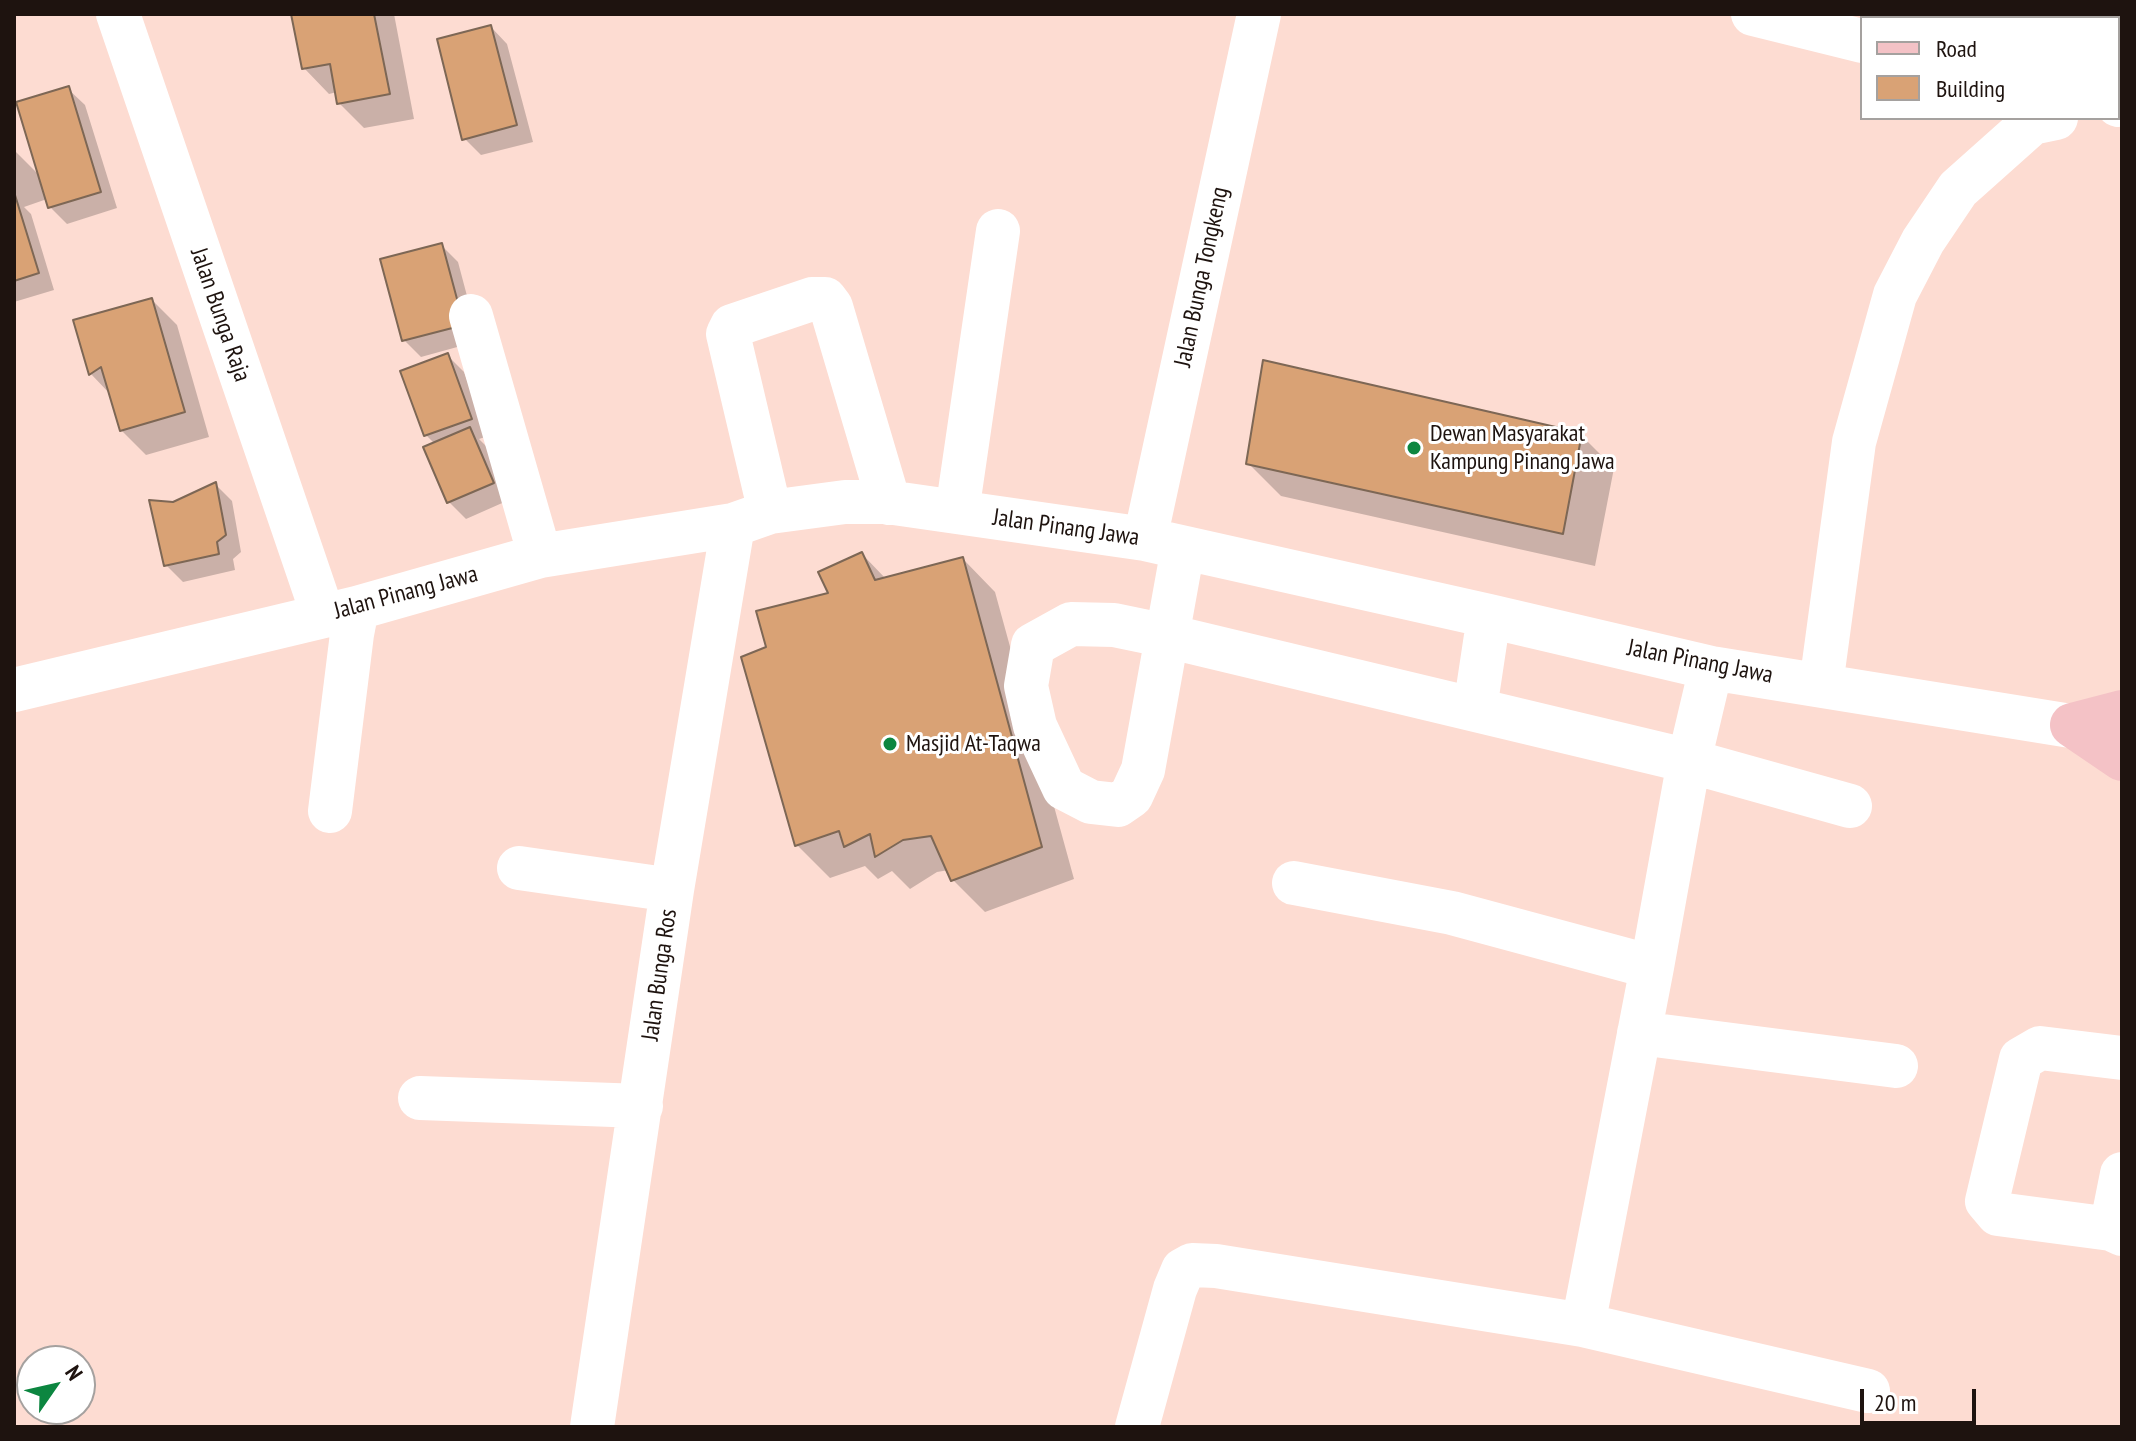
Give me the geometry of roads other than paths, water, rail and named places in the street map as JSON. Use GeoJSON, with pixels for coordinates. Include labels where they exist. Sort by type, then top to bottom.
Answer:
{"type":"FeatureCollection","features":[{"type":"Feature","properties":{"kind":"main road"},"geometry":{"type":"LineString","coordinates":[[2072,725],[2122,712]]}},
{"type":"Feature","properties":{"kind":"main road"},"geometry":{"type":"LineString","coordinates":[[2072,725],[2122,759]]}},
{"type":"Feature","properties":{"kind":"street","name":"Jalan Bunga Raja"},"geometry":{"type":"LineString","coordinates":[[118,14],[340,611]]}},
{"type":"Feature","properties":{"kind":"street","name":"Jalan Bunga Tongkeng"},"geometry":{"type":"LineString","coordinates":[[1259,14],[1164,544],[1167,636],[1475,709]]}},
{"type":"Feature","properties":{"kind":"street"},"geometry":{"type":"LineString","coordinates":[[1753,14],[1815,21],[1860,40]]}},
{"type":"Feature","properties":{"kind":"street"},"geometry":{"type":"LineString","coordinates":[[1821,685],[1854,442],[1895,295],[1923,241],[1958,189],[2037,120]]}},
{"type":"Feature","properties":{"kind":"street"},"geometry":{"type":"LineString","coordinates":[[957,512],[998,231]]}},
{"type":"Feature","properties":{"kind":"street"},"geometry":{"type":"LineString","coordinates":[[751,519],[728,334],[732,326],[812,299],[825,299],[831,307],[889,503]]}},
{"type":"Feature","properties":{"kind":"street"},"geometry":{"type":"LineString","coordinates":[[471,316],[540,556]]}},
{"type":"Feature","properties":{"kind":"street","name":"Jalan Pinang Jawa"},"geometry":{"type":"LineString","coordinates":[[15,694],[540,556],[845,502],[889,503],[1164,544],[1711,668],[2122,734]]}},
{"type":"Feature","properties":{"kind":"street","name":"Jalan Bunga Ros"},"geometry":{"type":"LineString","coordinates":[[592,1427],[672,890],[751,519]]}},
{"type":"Feature","properties":{"kind":"street"},"geometry":{"type":"LineString","coordinates":[[330,811],[340,611]]}},
{"type":"Feature","properties":{"kind":"street"},"geometry":{"type":"LineString","coordinates":[[1489,616],[1475,709],[1689,761],[1850,806]]}},
{"type":"Feature","properties":{"kind":"street"},"geometry":{"type":"LineString","coordinates":[[1583,1325],[1689,761],[1711,668]]}},
{"type":"Feature","properties":{"kind":"street"},"geometry":{"type":"LineString","coordinates":[[519,868],[672,890]]}},
{"type":"Feature","properties":{"kind":"street"},"geometry":{"type":"LineString","coordinates":[[1294,883],[1452,913],[1652,967]]}},
{"type":"Feature","properties":{"kind":"street"},"geometry":{"type":"LineString","coordinates":[[1639,1033],[1896,1066]]}},
{"type":"Feature","properties":{"kind":"street"},"geometry":{"type":"LineString","coordinates":[[2122,1058],[2040,1048],[2021,1059],[1987,1201],[1998,1214],[2116,1232],[2122,1174]]}},
{"type":"Feature","properties":{"kind":"street"},"geometry":{"type":"LineString","coordinates":[[420,1098],[641,1106]]}},
{"type":"Feature","properties":{"kind":"street"},"geometry":{"type":"LineString","coordinates":[[1137,1427],[1175,1289],[1183,1270],[1192,1265],[1216,1266],[1583,1325],[1868,1391]]}},
{"type":"Feature","properties":{"kind":"place","name":"Dewan Masyarakat Kampung Pinang Jawa"},"geometry":{"type":"Point","coordinates":[1414,448]}},
{"type":"Feature","properties":{"kind":"place","name":"Masjid At-Taqwa"},"geometry":{"type":"Point","coordinates":[890,744]}}]}
